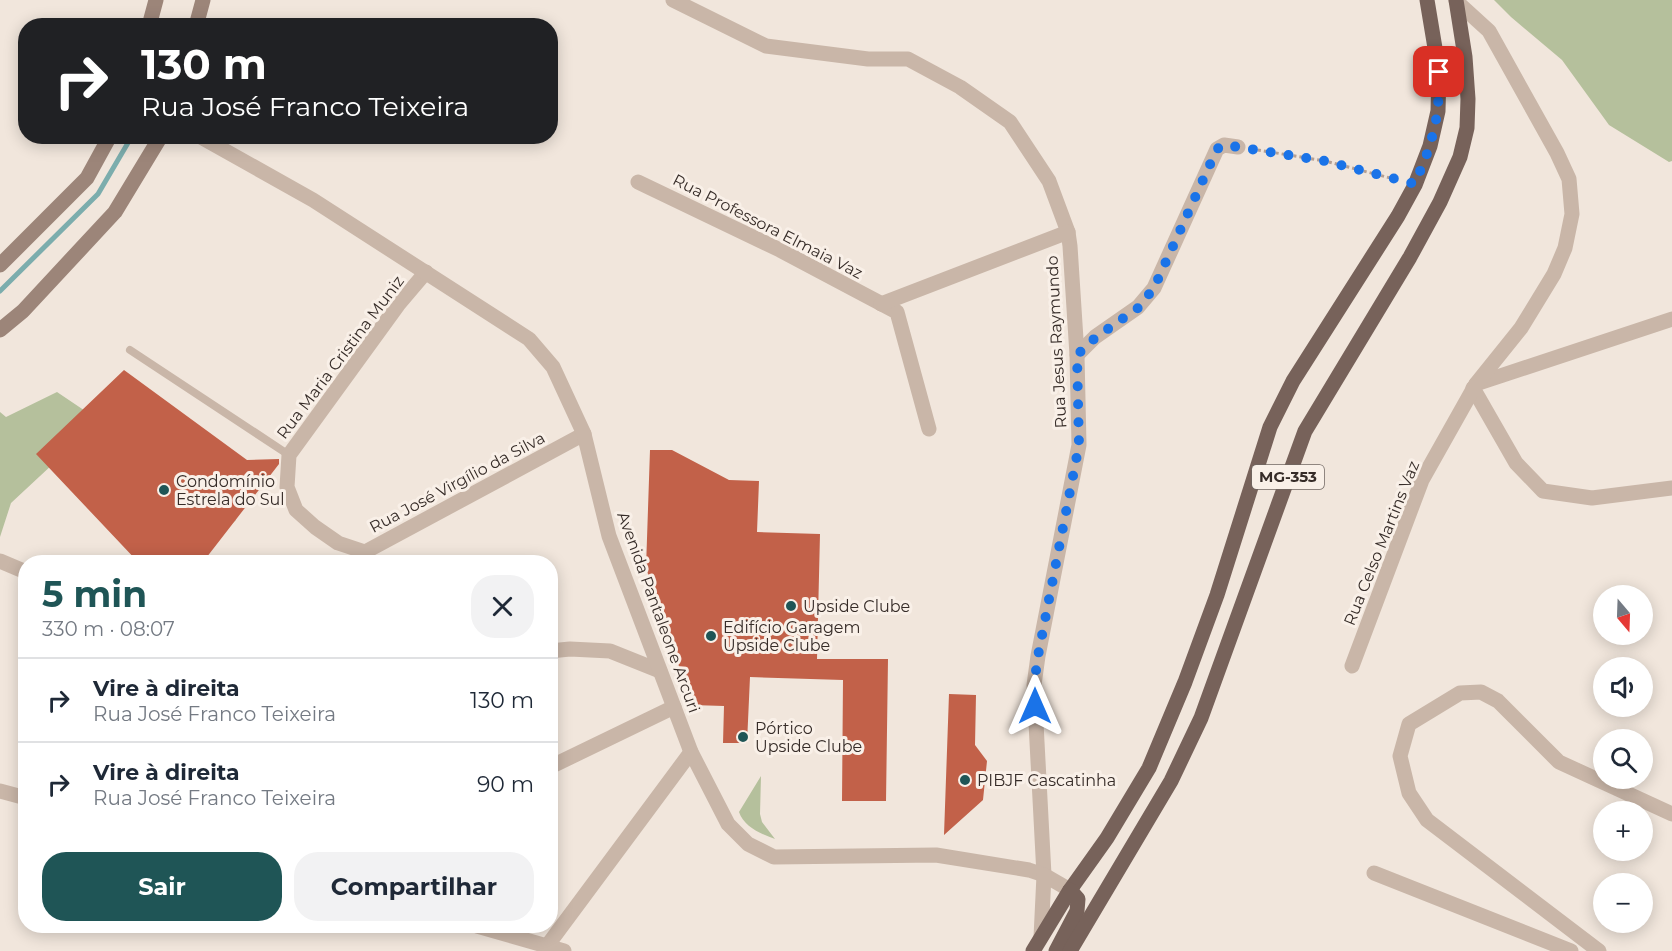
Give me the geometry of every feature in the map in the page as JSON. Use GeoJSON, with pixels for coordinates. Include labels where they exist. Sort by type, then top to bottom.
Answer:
{"type":"FeatureCollection","features":[{"type":"Feature","properties":{"kind":"main road"},"geometry":{"type":"LineString","coordinates":[[151,18],[156,0]]}},
{"type":"Feature","properties":{"kind":"main road"},"geometry":{"type":"LineString","coordinates":[[198,18],[203,0]]}},
{"type":"Feature","properties":{"kind":"main road","name":"MG-353"},"geometry":{"type":"LineString","coordinates":[[1033,951],[1070,890],[1107,838],[1149,768],[1217,595],[1270,427],[1293,381],[1398,216],[1415,184],[1430,146],[1438,111],[1439,72],[1427,0]]}},
{"type":"Feature","properties":{"kind":"main road","name":"MG-353"},"geometry":{"type":"LineString","coordinates":[[1070,951],[1171,781],[1201,718],[1305,431],[1410,257],[1440,202],[1460,157],[1467,128],[1468,99],[1466,57],[1456,1]]}},
{"type":"Feature","properties":{"kind":"main road"},"geometry":{"type":"LineString","coordinates":[[0,265],[87,178],[106,144]]}},
{"type":"Feature","properties":{"kind":"main road"},"geometry":{"type":"LineString","coordinates":[[0,330],[22,311],[115,212],[156,144]]}},
{"type":"Feature","properties":{"kind":"main road"},"geometry":{"type":"LineString","coordinates":[[1056,951],[1077,911],[1078,899],[1070,890]]}},
{"type":"Feature","properties":{"kind":"street","name":"Rua Jesus Raymundo"},"geometry":{"type":"LineString","coordinates":[[673,0],[766,46],[867,59],[908,59],[960,87],[1010,122],[1049,181],[1068,232],[1077,355],[1079,445],[1034,685],[1044,875],[1041,937]]}},
{"type":"Feature","properties":{"kind":"street","name":"Rua Celso Martins Vaz"},"geometry":{"type":"LineString","coordinates":[[1352,666],[1422,480],[1475,386],[1521,328],[1554,274],[1565,248],[1572,214],[1569,179],[1557,153],[1489,32],[1456,1]]}},
{"type":"Feature","properties":{"kind":"street","name":"Avenida Pantaleone Arcuri"},"geometry":{"type":"LineString","coordinates":[[213,144],[313,200],[529,339],[553,367],[584,434],[609,536],[691,752],[728,824],[747,844],[774,857],[936,855],[1029,870],[1044,875],[1070,890]]}},
{"type":"Feature","properties":{"kind":"street"},"geometry":{"type":"LineString","coordinates":[[1077,355],[1095,338],[1138,308],[1154,288],[1217,149],[1224,145],[1238,147]]}},
{"type":"Feature","properties":{"kind":"street","name":"Rua Professora Elmaia Vaz"},"geometry":{"type":"LineString","coordinates":[[638,182],[780,250],[897,312],[929,429]]}},
{"type":"Feature","properties":{"kind":"street"},"geometry":{"type":"LineString","coordinates":[[881,304],[1068,232]]}},
{"type":"Feature","properties":{"kind":"street","name":"Rua Maria Cristina Muniz"},"geometry":{"type":"LineString","coordinates":[[315,527],[296,510],[286,487],[289,455],[398,305],[426,272]]}},
{"type":"Feature","properties":{"kind":"street"},"geometry":{"type":"LineString","coordinates":[[1672,319],[1475,386],[1516,463],[1544,491],[1592,498],[1672,488]]}},
{"type":"Feature","properties":{"kind":"street","name":"Rua José Virgílio da Silva"},"geometry":{"type":"LineString","coordinates":[[315,527],[338,543],[365,552],[584,434]]}},
{"type":"Feature","properties":{"kind":"street"},"geometry":{"type":"LineString","coordinates":[[0,561],[18,569]]}},
{"type":"Feature","properties":{"kind":"street"},"geometry":{"type":"LineString","coordinates":[[558,650],[610,651],[660,671]]}},
{"type":"Feature","properties":{"kind":"street"},"geometry":{"type":"LineString","coordinates":[[1599,951],[1427,820],[1409,793],[1400,756],[1409,724],[1460,693],[1481,692],[1498,701],[1559,762],[1672,814]]}},
{"type":"Feature","properties":{"kind":"street"},"geometry":{"type":"LineString","coordinates":[[558,763],[674,707]]}},
{"type":"Feature","properties":{"kind":"street"},"geometry":{"type":"LineString","coordinates":[[558,931],[691,752]]}},
{"type":"Feature","properties":{"kind":"street"},"geometry":{"type":"LineString","coordinates":[[0,791],[18,796]]}},
{"type":"Feature","properties":{"kind":"street"},"geometry":{"type":"LineString","coordinates":[[1374,873],[1571,951]]}},
{"type":"Feature","properties":{"kind":"street"},"geometry":{"type":"LineString","coordinates":[[502,933],[564,951]]}},
{"type":"Feature","properties":{"kind":"street"},"geometry":{"type":"LineString","coordinates":[[547,946],[557,933]]}},
{"type":"Feature","properties":{"kind":"lane"},"geometry":{"type":"LineString","coordinates":[[130,351],[289,455]]}},
{"type":"Feature","properties":{"kind":"path"},"geometry":{"type":"LineString","coordinates":[[1238,147],[1325,161],[1415,184]]}},
{"type":"Feature","properties":{"kind":"green space"},"geometry":{"type":"Polygon","coordinates":[[[1494,0],[1672,0],[1672,161],[1669,162],[1609,125],[1562,60],[1494,0]]]}},
{"type":"Feature","properties":{"kind":"green space"},"geometry":{"type":"Polygon","coordinates":[[[57,392],[236,520],[198,555],[156,555],[130,531],[68,450],[11,503],[0,537],[0,412],[6,417],[57,392]]]}},
{"type":"Feature","properties":{"kind":"green space"},"geometry":{"type":"Polygon","coordinates":[[[761,776],[760,814],[762,822],[775,839],[749,826],[739,812],[761,776]]]}},
{"type":"Feature","properties":{"kind":"building","name":"Condomínio Estrela do Sul"},"geometry":{"type":"Polygon","coordinates":[[[124,370],[247,460],[279,459],[279,464],[208,555],[131,555],[36,454],[124,370]]]}},
{"type":"Feature","properties":{"kind":"building"},"geometry":{"type":"Polygon","coordinates":[[[650,450],[672,450],[729,480],[759,481],[757,532],[820,534],[817,659],[888,659],[886,801],[842,801],[843,680],[750,677],[747,743],[723,743],[724,706],[692,705],[646,568],[650,450]]]}},
{"type":"Feature","properties":{"kind":"building","name":"PIBJF Cascatinha"},"geometry":{"type":"Polygon","coordinates":[[[949,694],[976,695],[975,745],[987,761],[983,800],[944,835],[949,694]]]}},
{"type":"Feature","properties":{"kind":"waterway"},"geometry":{"type":"LineString","coordinates":[[0,291],[98,194],[127,144]]}},
{"type":"Feature","properties":{"kind":"place","name":"Condomínio Estrela do Sul"},"geometry":{"type":"Point","coordinates":[164,490]}},
{"type":"Feature","properties":{"kind":"place","name":"Upside Clube"},"geometry":{"type":"Point","coordinates":[791,606]}},
{"type":"Feature","properties":{"kind":"place","name":"Edifício Garagem Upside Clube"},"geometry":{"type":"Point","coordinates":[711,636]}},
{"type":"Feature","properties":{"kind":"place","name":"Pórtico Upside Clube"},"geometry":{"type":"Point","coordinates":[743,737]}},
{"type":"Feature","properties":{"kind":"place","name":"PIBJF Cascatinha"},"geometry":{"type":"Point","coordinates":[965,780]}},
{"type":"Feature","properties":{"kind":"route"},"geometry":{"type":"LineString","coordinates":[[1035,706],[1034,685],[1038,656],[1079,445],[1077,355],[1095,338],[1138,308],[1154,288],[1217,149],[1224,145],[1325,161],[1415,184],[1430,146],[1438,111],[1439,72]]}}]}
